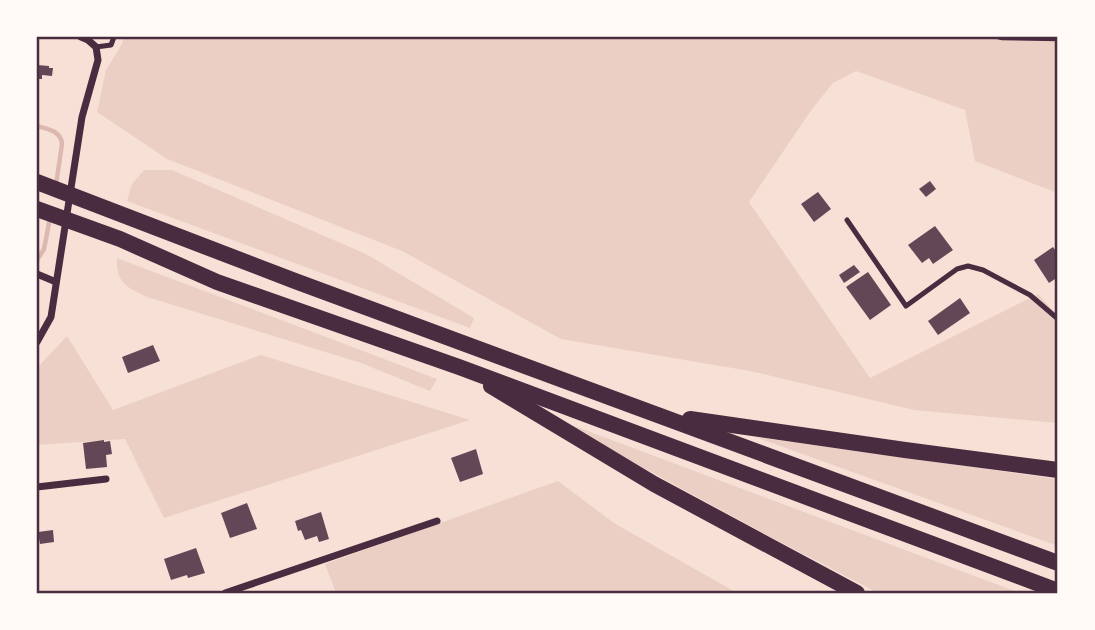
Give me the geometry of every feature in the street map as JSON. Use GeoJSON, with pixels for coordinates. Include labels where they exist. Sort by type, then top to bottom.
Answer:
{"type":"FeatureCollection","features":[{"type":"Feature","properties":{"kind":"main road"},"geometry":{"type":"LineString","coordinates":[[39,183],[295,281],[1058,563]]}},
{"type":"Feature","properties":{"kind":"main road"},"geometry":{"type":"LineString","coordinates":[[37,209],[120,239],[217,282],[459,367],[1058,591]]}},
{"type":"Feature","properties":{"kind":"main road"},"geometry":{"type":"LineString","coordinates":[[459,367],[653,484],[857,593]]}},
{"type":"Feature","properties":{"kind":"main road"},"geometry":{"type":"LineString","coordinates":[[661,415],[1058,471]]}},
{"type":"Feature","properties":{"kind":"street"},"geometry":{"type":"LineString","coordinates":[[37,342],[51,317],[82,117],[97,60],[96,47],[89,40],[80,37]]}},
{"type":"Feature","properties":{"kind":"street"},"geometry":{"type":"LineString","coordinates":[[37,274],[56,282]]}},
{"type":"Feature","properties":{"kind":"street"},"geometry":{"type":"LineString","coordinates":[[37,487],[106,479]]}},
{"type":"Feature","properties":{"kind":"street"},"geometry":{"type":"LineString","coordinates":[[225,593],[438,521]]}},
{"type":"Feature","properties":{"kind":"lane"},"geometry":{"type":"LineString","coordinates":[[96,47],[111,45],[114,37]]}},
{"type":"Feature","properties":{"kind":"lane"},"geometry":{"type":"LineString","coordinates":[[847,220],[906,306],[957,269],[968,266],[983,270],[1030,295],[1058,319]]}},
{"type":"Feature","properties":{"kind":"path"},"geometry":{"type":"LineString","coordinates":[[994,37],[1058,40]]}},
{"type":"Feature","properties":{"kind":"shaded area"},"geometry":{"type":"Polygon","coordinates":[[[124,37],[1058,37],[1058,195],[975,161],[965,110],[856,71],[833,83],[812,109],[749,202],[870,378],[1038,294],[1058,316],[1058,423],[914,410],[750,371],[561,339],[402,251],[167,159],[97,112],[106,70],[124,37]]]}},
{"type":"Feature","properties":{"kind":"shaded area"},"geometry":{"type":"Polygon","coordinates":[[[144,170],[172,170],[366,254],[474,318],[470,328],[127,201],[132,184],[144,170]]]}},
{"type":"Feature","properties":{"kind":"shaded area"},"geometry":{"type":"Polygon","coordinates":[[[117,258],[437,379],[430,391],[361,363],[147,297],[124,283],[118,273],[117,258]]]}},
{"type":"Feature","properties":{"kind":"shaded area"},"geometry":{"type":"Polygon","coordinates":[[[67,336],[113,410],[261,355],[470,420],[164,518],[125,439],[37,445],[37,368],[67,336]]]}},
{"type":"Feature","properties":{"kind":"shaded area"},"geometry":{"type":"Polygon","coordinates":[[[548,416],[1020,593],[878,593],[548,416]]]}},
{"type":"Feature","properties":{"kind":"shaded area"},"geometry":{"type":"Polygon","coordinates":[[[755,437],[1058,479],[1058,546],[755,437]]]}},
{"type":"Feature","properties":{"kind":"shaded area"},"geometry":{"type":"Polygon","coordinates":[[[558,481],[614,523],[737,593],[336,593],[325,564],[558,481]]]}},
{"type":"Feature","properties":{"kind":"building"},"geometry":{"type":"Polygon","coordinates":[[[37,65],[53,68],[52,76],[42,75],[42,79],[37,79],[37,65]]]}},
{"type":"Feature","properties":{"kind":"building"},"geometry":{"type":"Polygon","coordinates":[[[930,181],[936,189],[926,197],[919,189],[930,181]]]}},
{"type":"Feature","properties":{"kind":"building"},"geometry":{"type":"Polygon","coordinates":[[[818,192],[831,209],[814,222],[801,204],[818,192]]]}},
{"type":"Feature","properties":{"kind":"building"},"geometry":{"type":"Polygon","coordinates":[[[935,226],[953,250],[933,264],[929,258],[922,263],[908,245],[935,226]]]}},
{"type":"Feature","properties":{"kind":"building"},"geometry":{"type":"Polygon","coordinates":[[[1053,247],[1058,254],[1058,277],[1049,283],[1034,260],[1053,247]]]}},
{"type":"Feature","properties":{"kind":"building"},"geometry":{"type":"Polygon","coordinates":[[[854,265],[860,272],[844,283],[839,275],[854,265]]]}},
{"type":"Feature","properties":{"kind":"building"},"geometry":{"type":"Polygon","coordinates":[[[868,272],[891,305],[870,320],[846,287],[868,272]]]}},
{"type":"Feature","properties":{"kind":"building"},"geometry":{"type":"Polygon","coordinates":[[[960,298],[970,313],[938,335],[928,321],[960,298]]]}},
{"type":"Feature","properties":{"kind":"building"},"geometry":{"type":"Polygon","coordinates":[[[153,345],[160,361],[128,373],[122,357],[153,345]]]}},
{"type":"Feature","properties":{"kind":"building"},"geometry":{"type":"Polygon","coordinates":[[[110,441],[112,454],[106,455],[107,467],[86,469],[83,443],[110,441]]]}},
{"type":"Feature","properties":{"kind":"building"},"geometry":{"type":"Polygon","coordinates":[[[476,449],[483,474],[460,482],[451,458],[476,449]]]}},
{"type":"Feature","properties":{"kind":"building"},"geometry":{"type":"Polygon","coordinates":[[[247,503],[257,529],[230,538],[221,513],[247,503]]]}},
{"type":"Feature","properties":{"kind":"building"},"geometry":{"type":"Polygon","coordinates":[[[321,512],[329,539],[319,542],[317,536],[305,540],[295,521],[321,512]]]}},
{"type":"Feature","properties":{"kind":"building"},"geometry":{"type":"Polygon","coordinates":[[[53,530],[54,542],[40,544],[38,532],[53,530]]]}},
{"type":"Feature","properties":{"kind":"building"},"geometry":{"type":"Polygon","coordinates":[[[196,548],[205,573],[171,580],[164,559],[196,548]]]}},
{"type":"Feature","properties":{"kind":"waterway"},"geometry":{"type":"LineString","coordinates":[[37,126],[53,131],[61,140],[56,185]]}},
{"type":"Feature","properties":{"kind":"waterway"},"geometry":{"type":"LineString","coordinates":[[37,260],[44,249],[50,218]]}}]}
